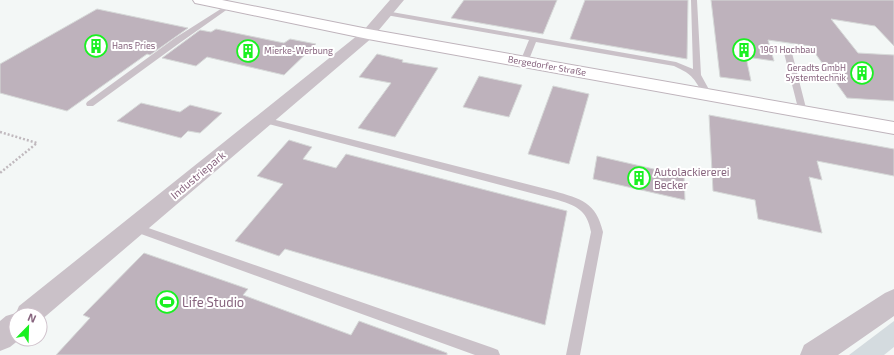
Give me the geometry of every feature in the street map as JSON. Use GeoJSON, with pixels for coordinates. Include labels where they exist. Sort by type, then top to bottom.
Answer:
{"type":"FeatureCollection","features":[{"type":"Feature","properties":{"kind":"street","name":"Bergedorfer Straße"},"geometry":{"type":"LineString","coordinates":[[200,0],[368,34],[894,128]]}},
{"type":"Feature","properties":{"kind":"street","name":"Industriepark"},"geometry":{"type":"LineString","coordinates":[[38,307],[368,34],[397,0]]}},
{"type":"Feature","properties":{"kind":"street"},"geometry":{"type":"LineString","coordinates":[[814,355],[894,301]]}},
{"type":"Feature","properties":{"kind":"street"},"geometry":{"type":"LineString","coordinates":[[0,338],[8,332]]}},
{"type":"Feature","properties":{"kind":"lane"},"geometry":{"type":"LineString","coordinates":[[694,0],[697,75]]}},
{"type":"Feature","properties":{"kind":"lane"},"geometry":{"type":"LineString","coordinates":[[90,104],[178,40],[229,6]]}},
{"type":"Feature","properties":{"kind":"lane"},"geometry":{"type":"LineString","coordinates":[[386,13],[676,64],[697,75],[704,84],[708,95]]}},
{"type":"Feature","properties":{"kind":"lane"},"geometry":{"type":"LineString","coordinates":[[524,62],[533,39]]}},
{"type":"Feature","properties":{"kind":"lane"},"geometry":{"type":"LineString","coordinates":[[787,49],[803,112]]}},
{"type":"Feature","properties":{"kind":"lane"},"geometry":{"type":"LineString","coordinates":[[264,120],[554,195],[574,201],[587,210],[593,217],[597,232],[573,355]]}},
{"type":"Feature","properties":{"kind":"lane"},"geometry":{"type":"LineString","coordinates":[[134,227],[493,355]]}},
{"type":"Feature","properties":{"kind":"path"},"geometry":{"type":"LineString","coordinates":[[0,132],[37,143],[0,173]]}},
{"type":"Feature","properties":{"kind":"shaded area"},"geometry":{"type":"Polygon","coordinates":[[[894,321],[894,347],[884,355],[849,355],[894,321]]]}},
{"type":"Feature","properties":{"kind":"building"},"geometry":{"type":"Polygon","coordinates":[[[464,0],[557,0],[543,34],[451,18],[464,0]]]}},
{"type":"Feature","properties":{"kind":"building"},"geometry":{"type":"Polygon","coordinates":[[[585,0],[688,0],[687,59],[570,39],[585,0]]]}},
{"type":"Feature","properties":{"kind":"building"},"geometry":{"type":"Polygon","coordinates":[[[711,0],[894,0],[894,46],[875,26],[831,19],[858,53],[894,55],[894,101],[847,98],[810,46],[768,40],[774,61],[746,57],[751,81],[720,77],[711,0]]]}},
{"type":"Feature","properties":{"kind":"building","name":"Hans Pries"},"geometry":{"type":"Polygon","coordinates":[[[97,9],[188,28],[150,55],[147,54],[67,111],[0,93],[0,64],[97,9]]]}},
{"type":"Feature","properties":{"kind":"building","name":"Mierke-Werbung"},"geometry":{"type":"Polygon","coordinates":[[[216,29],[284,43],[290,39],[316,44],[284,75],[207,57],[196,66],[162,58],[200,30],[211,32],[216,29]]]}},
{"type":"Feature","properties":{"kind":"building"},"geometry":{"type":"Polygon","coordinates":[[[377,54],[403,60],[402,62],[438,68],[395,137],[358,128],[391,83],[359,77],[377,54]]]}},
{"type":"Feature","properties":{"kind":"building"},"geometry":{"type":"Polygon","coordinates":[[[479,76],[522,85],[509,117],[463,107],[479,76]]]}},
{"type":"Feature","properties":{"kind":"building"},"geometry":{"type":"Polygon","coordinates":[[[553,86],[589,94],[569,164],[528,154],[553,86]]]}},
{"type":"Feature","properties":{"kind":"building"},"geometry":{"type":"Polygon","coordinates":[[[141,103],[180,112],[190,105],[222,113],[200,133],[188,131],[181,138],[117,121],[141,103]]]}},
{"type":"Feature","properties":{"kind":"building"},"geometry":{"type":"Polygon","coordinates":[[[709,115],[894,149],[894,176],[817,161],[822,180],[809,177],[822,233],[758,219],[755,200],[713,191],[709,115]]]}},
{"type":"Feature","properties":{"kind":"building"},"geometry":{"type":"Polygon","coordinates":[[[289,140],[312,147],[303,159],[336,168],[346,154],[567,211],[545,325],[285,249],[279,256],[235,241],[283,184],[257,176],[289,140]]]}},
{"type":"Feature","properties":{"kind":"building","name":"Autolackiererei Becker"},"geometry":{"type":"Polygon","coordinates":[[[597,156],[684,176],[685,200],[593,179],[597,156]]]}},
{"type":"Feature","properties":{"kind":"building"},"geometry":{"type":"Polygon","coordinates":[[[144,253],[248,289],[243,295],[351,335],[359,321],[447,353],[447,355],[56,355],[90,318],[83,315],[144,253]]]}},
{"type":"Feature","properties":{"kind":"place","name":"Hans Pries"},"geometry":{"type":"Point","coordinates":[96,46]}},
{"type":"Feature","properties":{"kind":"place","name":"1961 Hochbau"},"geometry":{"type":"Point","coordinates":[744,50]}},
{"type":"Feature","properties":{"kind":"place","name":"Mierke-Werbung"},"geometry":{"type":"Point","coordinates":[248,51]}},
{"type":"Feature","properties":{"kind":"place","name":"Geradts GmbH Systemtechnik"},"geometry":{"type":"Point","coordinates":[862,73]}},
{"type":"Feature","properties":{"kind":"place","name":"Autolackiererei Becker"},"geometry":{"type":"Point","coordinates":[639,178]}},
{"type":"Feature","properties":{"kind":"place","name":"Life Studio"},"geometry":{"type":"Point","coordinates":[167,302]}}]}
